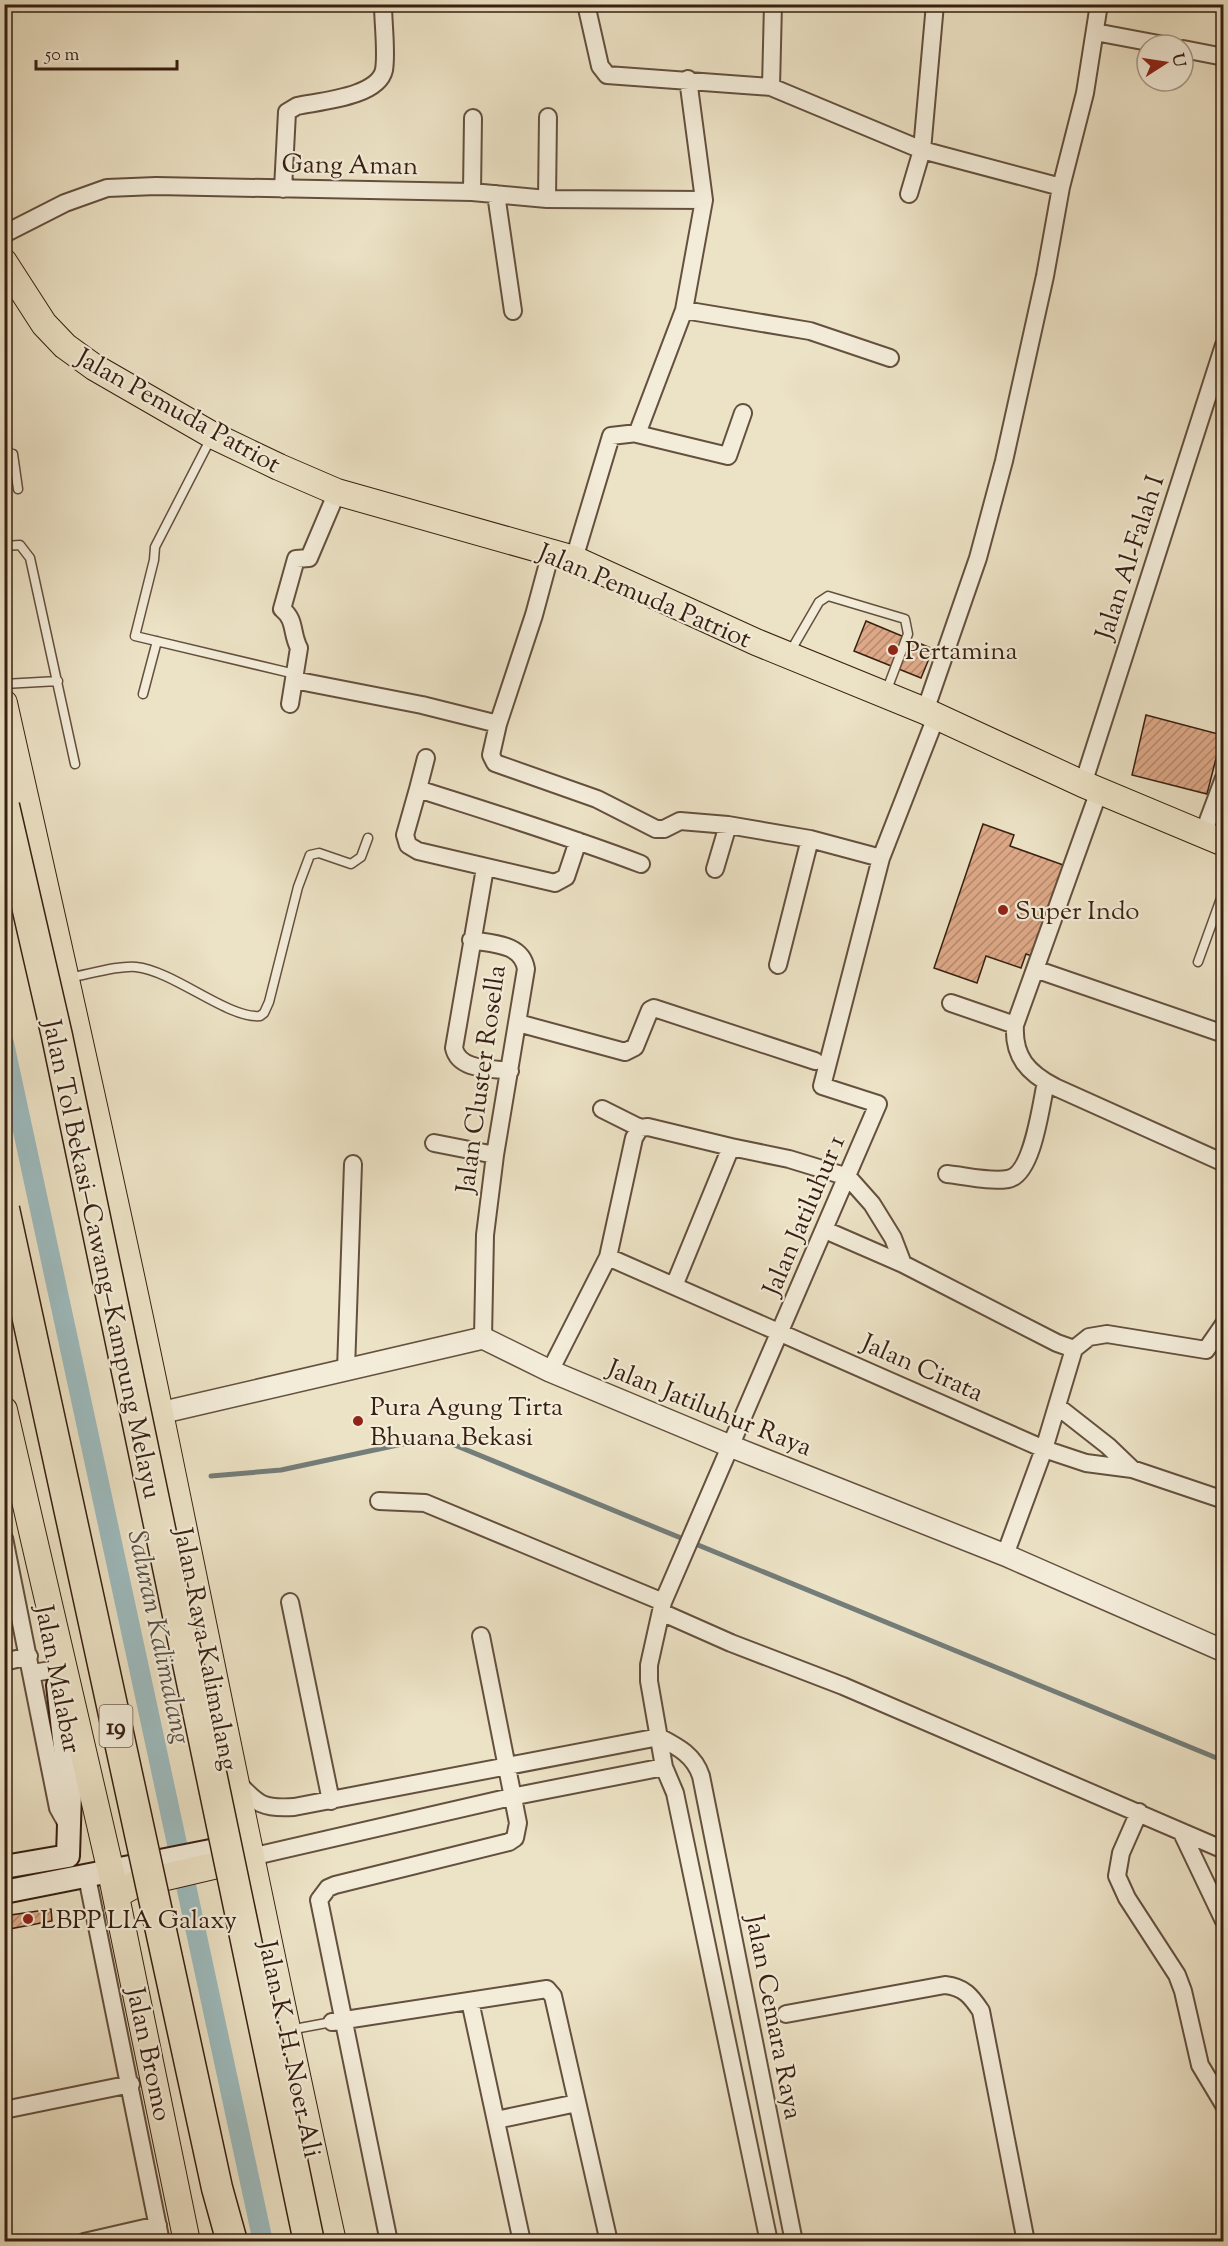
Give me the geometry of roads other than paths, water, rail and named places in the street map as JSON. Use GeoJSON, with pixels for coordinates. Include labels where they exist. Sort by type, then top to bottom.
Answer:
{"type":"FeatureCollection","features":[{"type":"Feature","properties":{"kind":"highway","name":"Jalan Tol Bekasi–Cawang–Kampung Melayu"},"geometry":{"type":"LineString","coordinates":[[4,806],[59,1047],[309,2241]]}},
{"type":"Feature","properties":{"kind":"highway","name":"19"},"geometry":{"type":"LineString","coordinates":[[4,1209],[217,2188],[232,2241]]}},
{"type":"Feature","properties":{"kind":"main road","name":"Jalan Pemuda Patriot"},"geometry":{"type":"LineString","coordinates":[[4,262],[44,324],[65,346],[94,367],[212,435],[337,492],[562,556],[788,655],[931,714],[1091,788],[1214,839]]}},
{"type":"Feature","properties":{"kind":"main road","name":"Jalan Raya Kalimalang"},"geometry":{"type":"LineString","coordinates":[[4,703],[67,978],[160,1413],[249,1850]]}},
{"type":"Feature","properties":{"kind":"main road"},"geometry":{"type":"LineString","coordinates":[[4,1410],[10,1459],[51,1620],[105,1881],[188,2241]]}},
{"type":"Feature","properties":{"kind":"main road"},"geometry":{"type":"LineString","coordinates":[[4,1867],[68,1856],[70,1792],[51,1620]]}},
{"type":"Feature","properties":{"kind":"main road"},"geometry":{"type":"LineString","coordinates":[[4,1892],[105,1881],[136,1884],[154,1871],[249,1850]]}},
{"type":"Feature","properties":{"kind":"main road","name":"Jalan K. H. Noer Ali"},"geometry":{"type":"LineString","coordinates":[[249,1850],[286,2031],[333,2241]]}},
{"type":"Feature","properties":{"kind":"street"},"geometry":{"type":"LineString","coordinates":[[283,189],[287,111],[297,106],[365,91],[378,84],[384,70],[383,4]]}},
{"type":"Feature","properties":{"kind":"street"},"geometry":{"type":"LineString","coordinates":[[586,4],[600,66],[607,75],[688,79],[771,87],[922,150],[1060,187]]}},
{"type":"Feature","properties":{"kind":"street"},"geometry":{"type":"LineString","coordinates":[[771,87],[773,4]]}},
{"type":"Feature","properties":{"kind":"street"},"geometry":{"type":"LineString","coordinates":[[909,194],[922,150],[934,4]]}},
{"type":"Feature","properties":{"kind":"street","name":"Jalan Jatiluhur 1"},"geometry":{"type":"LineString","coordinates":[[664,1767],[649,1673],[662,1607],[878,1104],[822,1086],[880,858],[931,714],[978,558],[1004,461],[1045,276],[1060,187],[1076,134],[1099,4]]}},
{"type":"Feature","properties":{"kind":"street"},"geometry":{"type":"LineString","coordinates":[[1095,32],[1135,40]]}},
{"type":"Feature","properties":{"kind":"street"},"geometry":{"type":"LineString","coordinates":[[1195,51],[1224,57]]}},
{"type":"Feature","properties":{"kind":"street"},"geometry":{"type":"LineString","coordinates":[[637,433],[684,310],[704,200],[688,79]]}},
{"type":"Feature","properties":{"kind":"street"},"geometry":{"type":"LineString","coordinates":[[547,198],[548,117]]}},
{"type":"Feature","properties":{"kind":"street"},"geometry":{"type":"LineString","coordinates":[[472,192],[473,118]]}},
{"type":"Feature","properties":{"kind":"street","name":"Gang Aman"},"geometry":{"type":"LineString","coordinates":[[4,234],[65,203],[107,188],[472,192],[547,198],[704,200]]}},
{"type":"Feature","properties":{"kind":"street"},"geometry":{"type":"LineString","coordinates":[[496,194],[513,311]]}},
{"type":"Feature","properties":{"kind":"street"},"geometry":{"type":"LineString","coordinates":[[684,310],[810,331],[890,358]]}},
{"type":"Feature","properties":{"kind":"street","name":"Jalan Al-Falah I"},"geometry":{"type":"LineString","coordinates":[[1015,1025],[1035,969],[1091,788],[1224,345]]}},
{"type":"Feature","properties":{"kind":"street"},"geometry":{"type":"LineString","coordinates":[[743,413],[728,456],[637,433],[611,436],[562,556],[534,615],[498,724],[491,755],[495,763],[597,799],[656,829],[664,829],[680,821],[728,825],[810,839],[880,858]]}},
{"type":"Feature","properties":{"kind":"street"},"geometry":{"type":"LineString","coordinates":[[290,704],[299,648],[295,640],[293,621],[282,609],[296,559],[309,558],[337,492]]}},
{"type":"Feature","properties":{"kind":"street"},"geometry":{"type":"LineString","coordinates":[[295,677],[498,724]]}},
{"type":"Feature","properties":{"kind":"street"},"geometry":{"type":"LineString","coordinates":[[426,758],[405,835],[408,845],[438,857],[559,882],[567,877],[578,841]]}},
{"type":"Feature","properties":{"kind":"street"},"geometry":{"type":"LineString","coordinates":[[1214,839],[1224,778]]}},
{"type":"Feature","properties":{"kind":"street"},"geometry":{"type":"LineString","coordinates":[[418,789],[641,864]]}},
{"type":"Feature","properties":{"kind":"street"},"geometry":{"type":"LineString","coordinates":[[715,868],[728,825]]}},
{"type":"Feature","properties":{"kind":"street"},"geometry":{"type":"LineString","coordinates":[[778,965],[810,839]]}},
{"type":"Feature","properties":{"kind":"street"},"geometry":{"type":"LineString","coordinates":[[485,868],[471,940],[455,1054],[468,1065],[510,1071]]}},
{"type":"Feature","properties":{"kind":"street","name":"Jalan Cluster Rosella"},"geometry":{"type":"LineString","coordinates":[[471,940],[510,948],[523,958],[526,969],[495,1155],[483,1263],[483,1338]]}},
{"type":"Feature","properties":{"kind":"street"},"geometry":{"type":"LineString","coordinates":[[1035,969],[1224,1034]]}},
{"type":"Feature","properties":{"kind":"street"},"geometry":{"type":"LineString","coordinates":[[951,1003],[1015,1025],[1016,1052],[1036,1077],[1224,1163]]}},
{"type":"Feature","properties":{"kind":"street"},"geometry":{"type":"LineString","coordinates":[[518,1023],[625,1052],[635,1047],[650,1010],[654,1008],[815,1061]]}},
{"type":"Feature","properties":{"kind":"street"},"geometry":{"type":"LineString","coordinates":[[947,1174],[1007,1179],[1018,1174],[1029,1158],[1046,1082]]}},
{"type":"Feature","properties":{"kind":"street"},"geometry":{"type":"LineString","coordinates":[[602,1109],[640,1128],[648,1126],[789,1159],[848,1177],[872,1204],[893,1238],[903,1264]]}},
{"type":"Feature","properties":{"kind":"street"},"geometry":{"type":"LineString","coordinates":[[550,1371],[608,1257],[634,1138],[640,1128]]}},
{"type":"Feature","properties":{"kind":"street"},"geometry":{"type":"LineString","coordinates":[[434,1143],[495,1155]]}},
{"type":"Feature","properties":{"kind":"street"},"geometry":{"type":"LineString","coordinates":[[674,1286],[732,1147]]}},
{"type":"Feature","properties":{"kind":"street"},"geometry":{"type":"LineString","coordinates":[[346,1370],[352,1164]]}},
{"type":"Feature","properties":{"kind":"street"},"geometry":{"type":"LineString","coordinates":[[825,1230],[903,1264],[1074,1349]]}},
{"type":"Feature","properties":{"kind":"street","name":"Jalan Cirata"},"geometry":{"type":"LineString","coordinates":[[608,1257],[1044,1449],[1086,1463],[1132,1469]]}},
{"type":"Feature","properties":{"kind":"street"},"geometry":{"type":"LineString","coordinates":[[1005,1555],[1044,1449],[1074,1349],[1089,1337],[1107,1334],[1206,1350],[1224,1324]]}},
{"type":"Feature","properties":{"kind":"street"},"geometry":{"type":"LineString","coordinates":[[160,1413],[483,1338]]}},
{"type":"Feature","properties":{"kind":"street","name":"Jalan Jatiluhur Raya"},"geometry":{"type":"LineString","coordinates":[[483,1338],[550,1371],[730,1446],[1005,1555],[1224,1651]]}},
{"type":"Feature","properties":{"kind":"street"},"geometry":{"type":"LineString","coordinates":[[1057,1406],[1108,1446],[1132,1469],[1224,1500]]}},
{"type":"Feature","properties":{"kind":"street"},"geometry":{"type":"LineString","coordinates":[[379,1501],[425,1503],[662,1607],[731,1643],[843,1686],[1224,1850]]}},
{"type":"Feature","properties":{"kind":"street","name":"Jalan Malabar"},"geometry":{"type":"LineString","coordinates":[[4,1538],[33,1673],[58,1808],[69,1829]]}},
{"type":"Feature","properties":{"kind":"street"},"geometry":{"type":"LineString","coordinates":[[290,1602],[331,1801]]}},
{"type":"Feature","properties":{"kind":"street"},"geometry":{"type":"LineString","coordinates":[[389,2241],[337,2022],[320,1908],[322,1893],[335,1885],[510,1842],[515,1838],[518,1823],[481,1636]]}},
{"type":"Feature","properties":{"kind":"street"},"geometry":{"type":"LineString","coordinates":[[4,1662],[29,1656]]}},
{"type":"Feature","properties":{"kind":"street"},"geometry":{"type":"LineString","coordinates":[[33,1673],[57,1669]]}},
{"type":"Feature","properties":{"kind":"street"},"geometry":{"type":"LineString","coordinates":[[233,1778],[256,1803],[270,1808],[331,1801],[659,1737]]}},
{"type":"Feature","properties":{"kind":"street","name":"Jalan Cemara Raya"},"geometry":{"type":"LineString","coordinates":[[659,1737],[682,1749],[697,1766],[706,1801],[794,2241]]}},
{"type":"Feature","properties":{"kind":"street"},"geometry":{"type":"LineString","coordinates":[[249,1850],[664,1767]]}},
{"type":"Feature","properties":{"kind":"street","name":"Jalan Cemara Raya"},"geometry":{"type":"LineString","coordinates":[[664,1767],[679,1812],[769,2241]]}},
{"type":"Feature","properties":{"kind":"street"},"geometry":{"type":"LineString","coordinates":[[1139,1812],[1121,1853],[1117,1876],[1127,1898],[1177,1975],[1183,1991],[1200,2065],[1224,2105]]}},
{"type":"Feature","properties":{"kind":"street"},"geometry":{"type":"LineString","coordinates":[[1182,1833],[1224,1921]]}},
{"type":"Feature","properties":{"kind":"street","name":"Jalan Bromo"},"geometry":{"type":"LineString","coordinates":[[105,1881],[131,2084],[160,2233]]}},
{"type":"Feature","properties":{"kind":"street"},"geometry":{"type":"LineString","coordinates":[[786,2014],[945,1985],[957,1986],[966,1991],[981,2011],[1026,2241]]}},
{"type":"Feature","properties":{"kind":"street"},"geometry":{"type":"LineString","coordinates":[[337,2022],[539,1989],[550,1992],[609,2241]]}},
{"type":"Feature","properties":{"kind":"street"},"geometry":{"type":"LineString","coordinates":[[470,2001],[522,2241]]}},
{"type":"Feature","properties":{"kind":"street"},"geometry":{"type":"LineString","coordinates":[[723,2024],[748,2019]]}},
{"type":"Feature","properties":{"kind":"street"},"geometry":{"type":"LineString","coordinates":[[4,2110],[131,2084]]}},
{"type":"Feature","properties":{"kind":"street"},"geometry":{"type":"LineString","coordinates":[[496,2120],[577,2103]]}},
{"type":"Feature","properties":{"kind":"street"},"geometry":{"type":"LineString","coordinates":[[84,2241],[160,2233]]}},
{"type":"Feature","properties":{"kind":"lane"},"geometry":{"type":"LineString","coordinates":[[212,435],[155,547],[154,560],[135,636],[295,677]]}},
{"type":"Feature","properties":{"kind":"lane"},"geometry":{"type":"LineString","coordinates":[[4,452],[13,454],[18,489]]}},
{"type":"Feature","properties":{"kind":"lane"},"geometry":{"type":"LineString","coordinates":[[4,546],[20,545],[30,558],[75,764]]}},
{"type":"Feature","properties":{"kind":"lane"},"geometry":{"type":"LineString","coordinates":[[788,655],[819,602],[828,596],[905,619],[908,634],[885,694]]}},
{"type":"Feature","properties":{"kind":"lane"},"geometry":{"type":"LineString","coordinates":[[143,694],[157,641]]}},
{"type":"Feature","properties":{"kind":"lane"},"geometry":{"type":"LineString","coordinates":[[4,684],[58,681]]}},
{"type":"Feature","properties":{"kind":"lane"},"geometry":{"type":"LineString","coordinates":[[67,978],[134,966],[153,970],[243,1014],[260,1016],[269,1002],[298,887],[310,855],[319,853],[351,864],[361,857],[368,838]]}},
{"type":"Feature","properties":{"kind":"lane"},"geometry":{"type":"LineString","coordinates":[[1198,962],[1224,890]]}},
{"type":"Feature","properties":{"kind":"lane"},"geometry":{"type":"LineString","coordinates":[[286,2031],[337,2022]]}},
{"type":"Feature","properties":{"kind":"waterway","name":"Saluran Kalimalang"},"geometry":{"type":"LineString","coordinates":[[4,1043],[263,2242]]}},
{"type":"Feature","properties":{"kind":"waterway"},"geometry":{"type":"LineString","coordinates":[[211,1476],[281,1470],[435,1437],[1224,1761]]}},
{"type":"Feature","properties":{"kind":"place","name":"Pertamina"},"geometry":{"type":"Point","coordinates":[893,650]}},
{"type":"Feature","properties":{"kind":"place","name":"Super Indo"},"geometry":{"type":"Point","coordinates":[1003,910]}},
{"type":"Feature","properties":{"kind":"place","name":"Pura Agung Tirta Bhuana Bekasi"},"geometry":{"type":"Point","coordinates":[358,1421]}},
{"type":"Feature","properties":{"kind":"place","name":"LBPP LIA Galaxy"},"geometry":{"type":"Point","coordinates":[28,1919]}}]}
